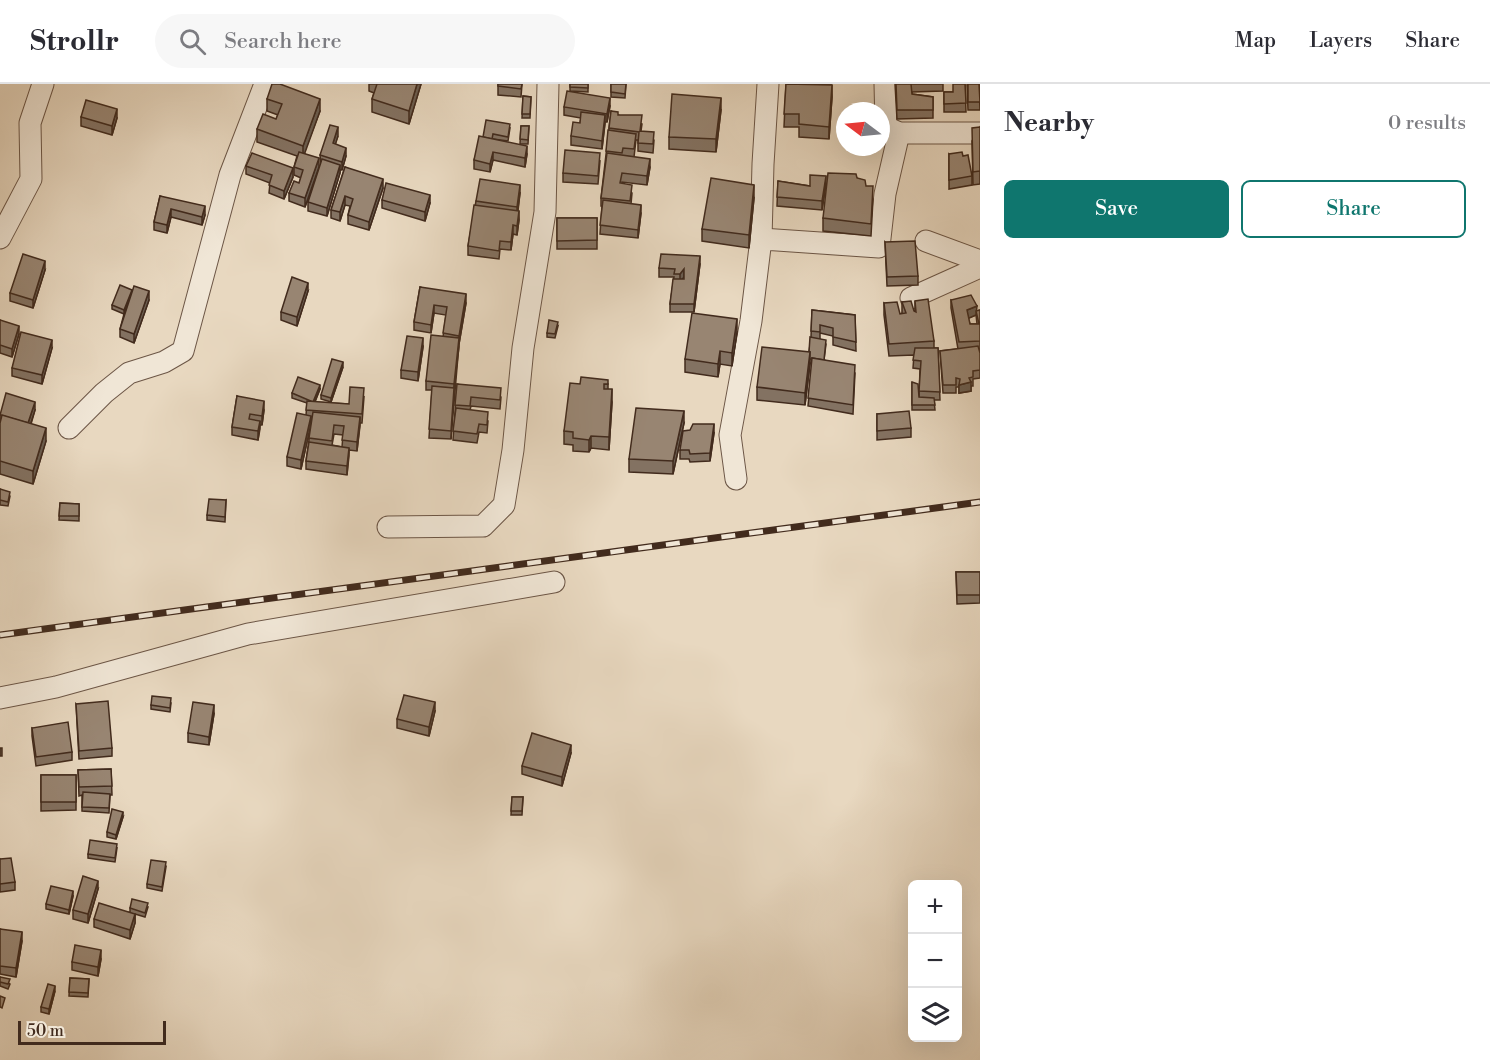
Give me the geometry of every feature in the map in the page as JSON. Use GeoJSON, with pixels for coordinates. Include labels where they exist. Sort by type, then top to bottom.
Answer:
{"type":"FeatureCollection","features":[{"type":"Feature","properties":{"kind":"street"},"geometry":{"type":"LineString","coordinates":[[0,238],[31,179],[30,123],[43,84]]}},
{"type":"Feature","properties":{"kind":"street"},"geometry":{"type":"LineString","coordinates":[[69,428],[104,393],[129,373],[164,362],[183,351],[230,175],[265,84]]}},
{"type":"Feature","properties":{"kind":"street"},"geometry":{"type":"LineString","coordinates":[[388,527],[483,526],[504,505],[513,450],[523,348],[545,212],[548,84]]}},
{"type":"Feature","properties":{"kind":"street"},"geometry":{"type":"LineString","coordinates":[[736,479],[730,435],[751,321],[761,239],[768,84]]}},
{"type":"Feature","properties":{"kind":"street"},"geometry":{"type":"LineString","coordinates":[[885,84],[886,127],[899,133],[980,133]]}},
{"type":"Feature","properties":{"kind":"street"},"geometry":{"type":"LineString","coordinates":[[761,239],[879,247],[885,194],[899,133]]}},
{"type":"Feature","properties":{"kind":"street"},"geometry":{"type":"LineString","coordinates":[[926,241],[980,261]]}},
{"type":"Feature","properties":{"kind":"street"},"geometry":{"type":"LineString","coordinates":[[910,298],[980,267]]}},
{"type":"Feature","properties":{"kind":"street"},"geometry":{"type":"LineString","coordinates":[[0,698],[56,687],[248,634],[554,582]]}},
{"type":"Feature","properties":{"kind":"building"},"geometry":{"type":"Polygon","coordinates":[[[272,84],[280,84],[320,99],[303,146],[257,129],[263,114],[276,119],[282,104],[267,99],[272,84]]]}},
{"type":"Feature","properties":{"kind":"building"},"geometry":{"type":"Polygon","coordinates":[[[377,84],[417,84],[409,111],[372,99],[377,84]]]}},
{"type":"Feature","properties":{"kind":"building"},"geometry":{"type":"Polygon","coordinates":[[[498,84],[522,84],[521,89],[498,86],[498,84]]]}},
{"type":"Feature","properties":{"kind":"building"},"geometry":{"type":"Polygon","coordinates":[[[570,84],[588,84],[588,88],[570,87],[570,84]]]}},
{"type":"Feature","properties":{"kind":"building"},"geometry":{"type":"Polygon","coordinates":[[[611,84],[626,84],[625,94],[611,92],[611,84]]]}},
{"type":"Feature","properties":{"kind":"building"},"geometry":{"type":"Polygon","coordinates":[[[786,84],[832,85],[829,127],[799,124],[799,114],[784,114],[786,84]]]}},
{"type":"Feature","properties":{"kind":"building"},"geometry":{"type":"Polygon","coordinates":[[[896,84],[911,84],[912,94],[933,97],[933,110],[897,110],[896,84]]]}},
{"type":"Feature","properties":{"kind":"building"},"geometry":{"type":"Polygon","coordinates":[[[953,84],[965,84],[966,103],[944,104],[944,92],[953,92],[953,84]]]}},
{"type":"Feature","properties":{"kind":"building"},"geometry":{"type":"Polygon","coordinates":[[[968,84],[979,84],[980,102],[968,102],[968,84]]]}},
{"type":"Feature","properties":{"kind":"building"},"geometry":{"type":"Polygon","coordinates":[[[567,91],[610,98],[607,114],[564,107],[567,91]]]}},
{"type":"Feature","properties":{"kind":"building"},"geometry":{"type":"Polygon","coordinates":[[[672,94],[721,98],[716,139],[669,137],[672,94]]]}},
{"type":"Feature","properties":{"kind":"building"},"geometry":{"type":"Polygon","coordinates":[[[523,96],[531,97],[530,114],[522,114],[523,96]]]}},
{"type":"Feature","properties":{"kind":"building"},"geometry":{"type":"Polygon","coordinates":[[[86,100],[117,109],[112,126],[81,117],[86,100]]]}},
{"type":"Feature","properties":{"kind":"building"},"geometry":{"type":"Polygon","coordinates":[[[611,111],[618,112],[618,115],[642,115],[640,131],[654,132],[653,144],[638,143],[639,132],[609,128],[611,111]]]}},
{"type":"Feature","properties":{"kind":"building"},"geometry":{"type":"Polygon","coordinates":[[[581,112],[605,115],[602,141],[571,136],[573,122],[580,123],[581,112]]]}},
{"type":"Feature","properties":{"kind":"building"},"geometry":{"type":"Polygon","coordinates":[[[486,120],[510,124],[508,137],[493,134],[492,139],[483,137],[486,120]]]}},
{"type":"Feature","properties":{"kind":"building"},"geometry":{"type":"Polygon","coordinates":[[[330,125],[338,127],[333,143],[346,148],[342,162],[320,155],[330,125]]]}},
{"type":"Feature","properties":{"kind":"building"},"geometry":{"type":"Polygon","coordinates":[[[521,126],[529,126],[528,140],[520,139],[521,126]]]}},
{"type":"Feature","properties":{"kind":"building"},"geometry":{"type":"Polygon","coordinates":[[[980,127],[980,171],[973,172],[972,128],[980,127]]]}},
{"type":"Feature","properties":{"kind":"building"},"geometry":{"type":"Polygon","coordinates":[[[608,130],[636,134],[634,149],[623,148],[622,153],[606,151],[608,130]]]}},
{"type":"Feature","properties":{"kind":"building"},"geometry":{"type":"Polygon","coordinates":[[[479,136],[527,146],[525,158],[493,152],[490,164],[474,160],[479,136]]]}},
{"type":"Feature","properties":{"kind":"building"},"geometry":{"type":"Polygon","coordinates":[[[565,150],[600,153],[598,176],[563,173],[565,150]]]}},
{"type":"Feature","properties":{"kind":"building"},"geometry":{"type":"Polygon","coordinates":[[[299,152],[319,158],[305,198],[289,193],[294,181],[299,183],[303,170],[294,167],[299,152]]]}},
{"type":"Feature","properties":{"kind":"building"},"geometry":{"type":"Polygon","coordinates":[[[962,152],[963,156],[968,155],[972,176],[949,180],[949,154],[962,152]]]}},
{"type":"Feature","properties":{"kind":"building"},"geometry":{"type":"Polygon","coordinates":[[[252,153],[293,168],[284,191],[269,185],[272,175],[246,166],[252,153]]]}},
{"type":"Feature","properties":{"kind":"building"},"geometry":{"type":"Polygon","coordinates":[[[607,153],[650,159],[647,176],[622,173],[620,183],[632,185],[630,201],[601,198],[607,153]]]}},
{"type":"Feature","properties":{"kind":"building"},"geometry":{"type":"Polygon","coordinates":[[[322,159],[340,165],[327,208],[308,202],[322,159]]]}},
{"type":"Feature","properties":{"kind":"building"},"geometry":{"type":"Polygon","coordinates":[[[345,167],[383,179],[369,222],[348,215],[353,199],[345,196],[340,212],[331,210],[345,167]]]}},
{"type":"Feature","properties":{"kind":"building"},"geometry":{"type":"Polygon","coordinates":[[[828,173],[856,174],[857,178],[865,180],[866,186],[873,186],[871,224],[823,218],[828,173]]]}},
{"type":"Feature","properties":{"kind":"building"},"geometry":{"type":"Polygon","coordinates":[[[810,175],[826,176],[822,201],[777,197],[778,181],[810,186],[810,175]]]}},
{"type":"Feature","properties":{"kind":"building"},"geometry":{"type":"Polygon","coordinates":[[[711,178],[754,185],[749,235],[702,229],[711,178]]]}},
{"type":"Feature","properties":{"kind":"building"},"geometry":{"type":"Polygon","coordinates":[[[480,179],[520,185],[517,207],[476,201],[480,179]]]}},
{"type":"Feature","properties":{"kind":"building"},"geometry":{"type":"Polygon","coordinates":[[[386,183],[430,195],[425,212],[382,200],[386,183]]]}},
{"type":"Feature","properties":{"kind":"building"},"geometry":{"type":"Polygon","coordinates":[[[160,196],[205,206],[202,217],[171,209],[167,225],[154,222],[160,196]]]}},
{"type":"Feature","properties":{"kind":"building"},"geometry":{"type":"Polygon","coordinates":[[[603,200],[641,205],[638,230],[600,225],[603,200]]]}},
{"type":"Feature","properties":{"kind":"building"},"geometry":{"type":"Polygon","coordinates":[[[474,205],[519,211],[517,226],[513,225],[511,242],[500,241],[499,251],[468,246],[474,205]]]}},
{"type":"Feature","properties":{"kind":"building"},"geometry":{"type":"Polygon","coordinates":[[[557,218],[597,218],[597,240],[557,241],[557,218]]]}},
{"type":"Feature","properties":{"kind":"building"},"geometry":{"type":"Polygon","coordinates":[[[915,241],[918,276],[887,277],[885,242],[915,241]]]}},
{"type":"Feature","properties":{"kind":"building"},"geometry":{"type":"Polygon","coordinates":[[[23,254],[45,261],[33,300],[10,293],[23,254]]]}},
{"type":"Feature","properties":{"kind":"building"},"geometry":{"type":"Polygon","coordinates":[[[661,254],[700,256],[694,304],[670,304],[673,279],[684,279],[684,269],[680,274],[674,274],[675,269],[659,268],[661,254]]]}},
{"type":"Feature","properties":{"kind":"building"},"geometry":{"type":"Polygon","coordinates":[[[292,277],[308,283],[297,317],[281,312],[292,277]]]}},
{"type":"Feature","properties":{"kind":"building"},"geometry":{"type":"Polygon","coordinates":[[[120,285],[132,290],[124,310],[112,305],[120,285]]]}},
{"type":"Feature","properties":{"kind":"building"},"geometry":{"type":"Polygon","coordinates":[[[134,286],[149,291],[134,334],[120,329],[134,286]]]}},
{"type":"Feature","properties":{"kind":"building"},"geometry":{"type":"Polygon","coordinates":[[[420,287],[466,294],[459,336],[443,333],[447,307],[434,305],[431,325],[414,322],[420,287]]]}},
{"type":"Feature","properties":{"kind":"building"},"geometry":{"type":"Polygon","coordinates":[[[971,295],[977,306],[967,310],[970,324],[979,324],[976,311],[980,310],[980,341],[959,342],[951,300],[971,295]]]}},
{"type":"Feature","properties":{"kind":"building"},"geometry":{"type":"Polygon","coordinates":[[[928,299],[934,341],[889,344],[884,303],[897,302],[900,314],[906,313],[902,302],[911,301],[916,312],[915,301],[928,299]]]}},
{"type":"Feature","properties":{"kind":"building"},"geometry":{"type":"Polygon","coordinates":[[[812,310],[855,315],[856,342],[833,337],[833,328],[820,325],[820,332],[811,331],[812,310]]]}},
{"type":"Feature","properties":{"kind":"building"},"geometry":{"type":"Polygon","coordinates":[[[692,313],[737,319],[732,353],[720,351],[718,364],[685,359],[692,313]]]}},
{"type":"Feature","properties":{"kind":"building"},"geometry":{"type":"Polygon","coordinates":[[[0,320],[19,326],[12,349],[0,345],[0,320]]]}},
{"type":"Feature","properties":{"kind":"building"},"geometry":{"type":"Polygon","coordinates":[[[549,320],[558,322],[555,334],[547,333],[549,320]]]}},
{"type":"Feature","properties":{"kind":"building"},"geometry":{"type":"Polygon","coordinates":[[[21,332],[52,340],[42,375],[12,368],[21,332]]]}},
{"type":"Feature","properties":{"kind":"building"},"geometry":{"type":"Polygon","coordinates":[[[431,335],[459,338],[454,384],[426,381],[431,335]]]}},
{"type":"Feature","properties":{"kind":"building"},"geometry":{"type":"Polygon","coordinates":[[[407,336],[423,338],[418,372],[401,370],[407,336]]]}},
{"type":"Feature","properties":{"kind":"building"},"geometry":{"type":"Polygon","coordinates":[[[810,337],[826,340],[824,360],[810,359],[810,337]]]}},
{"type":"Feature","properties":{"kind":"building"},"geometry":{"type":"Polygon","coordinates":[[[978,346],[980,370],[973,371],[973,377],[969,378],[971,382],[959,385],[960,379],[956,378],[956,385],[943,385],[940,351],[978,346]]]}},
{"type":"Feature","properties":{"kind":"building"},"geometry":{"type":"Polygon","coordinates":[[[762,347],[810,352],[805,393],[757,387],[762,347]]]}},
{"type":"Feature","properties":{"kind":"building"},"geometry":{"type":"Polygon","coordinates":[[[915,348],[938,348],[940,392],[919,391],[921,361],[913,360],[915,348]]]}},
{"type":"Feature","properties":{"kind":"building"},"geometry":{"type":"Polygon","coordinates":[[[812,358],[855,365],[853,405],[808,398],[812,358]]]}},
{"type":"Feature","properties":{"kind":"building"},"geometry":{"type":"Polygon","coordinates":[[[332,359],[343,362],[331,398],[321,395],[332,359]]]}},
{"type":"Feature","properties":{"kind":"building"},"geometry":{"type":"Polygon","coordinates":[[[298,377],[320,385],[313,402],[292,393],[298,377]]]}},
{"type":"Feature","properties":{"kind":"building"},"geometry":{"type":"Polygon","coordinates":[[[581,377],[608,380],[608,384],[604,384],[604,389],[612,389],[609,437],[591,436],[589,440],[573,438],[573,432],[564,431],[570,383],[580,384],[581,377]]]}},
{"type":"Feature","properties":{"kind":"building"},"geometry":{"type":"Polygon","coordinates":[[[912,382],[918,384],[919,397],[934,398],[935,405],[912,405],[912,382]]]}},
{"type":"Feature","properties":{"kind":"building"},"geometry":{"type":"Polygon","coordinates":[[[457,384],[501,388],[500,400],[471,397],[470,406],[455,405],[457,384]]]}},
{"type":"Feature","properties":{"kind":"building"},"geometry":{"type":"Polygon","coordinates":[[[432,386],[454,388],[451,431],[429,429],[432,386]]]}},
{"type":"Feature","properties":{"kind":"building"},"geometry":{"type":"Polygon","coordinates":[[[350,387],[364,388],[362,414],[306,410],[307,401],[349,404],[350,387]]]}},
{"type":"Feature","properties":{"kind":"building"},"geometry":{"type":"Polygon","coordinates":[[[6,393],[35,402],[28,423],[0,415],[6,393]]]}},
{"type":"Feature","properties":{"kind":"building"},"geometry":{"type":"Polygon","coordinates":[[[237,396],[264,401],[262,416],[250,414],[249,419],[260,421],[258,431],[232,427],[237,396]]]}},
{"type":"Feature","properties":{"kind":"building"},"geometry":{"type":"Polygon","coordinates":[[[456,408],[488,412],[487,425],[479,424],[477,434],[453,431],[456,408]]]}},
{"type":"Feature","properties":{"kind":"building"},"geometry":{"type":"Polygon","coordinates":[[[636,408],[684,411],[673,461],[629,459],[636,408]]]}},
{"type":"Feature","properties":{"kind":"building"},"geometry":{"type":"Polygon","coordinates":[[[909,411],[911,428],[877,431],[877,414],[909,411]]]}},
{"type":"Feature","properties":{"kind":"building"},"geometry":{"type":"Polygon","coordinates":[[[313,412],[360,417],[357,442],[342,440],[344,426],[334,425],[332,441],[309,438],[313,412]]]}},
{"type":"Feature","properties":{"kind":"building"},"geometry":{"type":"Polygon","coordinates":[[[297,413],[311,416],[301,460],[287,457],[297,413]]]}},
{"type":"Feature","properties":{"kind":"building"},"geometry":{"type":"Polygon","coordinates":[[[2,415],[46,428],[33,471],[0,461],[2,415]]]}},
{"type":"Feature","properties":{"kind":"building"},"geometry":{"type":"Polygon","coordinates":[[[693,424],[714,424],[710,453],[690,454],[689,450],[680,450],[683,431],[690,430],[693,424]]]}},
{"type":"Feature","properties":{"kind":"building"},"geometry":{"type":"Polygon","coordinates":[[[309,442],[349,448],[347,466],[306,461],[309,442]]]}},
{"type":"Feature","properties":{"kind":"building"},"geometry":{"type":"Polygon","coordinates":[[[0,489],[10,492],[8,502],[0,500],[0,489]]]}},
{"type":"Feature","properties":{"kind":"building"},"geometry":{"type":"Polygon","coordinates":[[[209,499],[226,500],[225,517],[207,515],[209,499]]]}},
{"type":"Feature","properties":{"kind":"building"},"geometry":{"type":"Polygon","coordinates":[[[60,503],[79,504],[79,516],[59,516],[60,503]]]}},
{"type":"Feature","properties":{"kind":"building"},"geometry":{"type":"Polygon","coordinates":[[[956,572],[980,572],[980,595],[957,595],[956,572]]]}},
{"type":"Feature","properties":{"kind":"building"},"geometry":{"type":"Polygon","coordinates":[[[404,695],[435,702],[429,727],[397,719],[404,695]]]}},
{"type":"Feature","properties":{"kind":"building"},"geometry":{"type":"Polygon","coordinates":[[[152,696],[171,698],[170,708],[151,705],[152,696]]]}},
{"type":"Feature","properties":{"kind":"building"},"geometry":{"type":"Polygon","coordinates":[[[108,701],[112,748],[79,751],[76,704],[108,701]]]}},
{"type":"Feature","properties":{"kind":"building"},"geometry":{"type":"Polygon","coordinates":[[[193,702],[214,705],[209,737],[188,733],[193,702]]]}},
{"type":"Feature","properties":{"kind":"building"},"geometry":{"type":"Polygon","coordinates":[[[68,722],[72,752],[36,757],[32,728],[68,722]]]}},
{"type":"Feature","properties":{"kind":"building"},"geometry":{"type":"Polygon","coordinates":[[[532,733],[571,745],[562,777],[522,766],[532,733]]]}},
{"type":"Feature","properties":{"kind":"building"},"geometry":{"type":"Polygon","coordinates":[[[111,769],[112,786],[79,787],[78,770],[111,769]]]}},
{"type":"Feature","properties":{"kind":"building"},"geometry":{"type":"Polygon","coordinates":[[[41,775],[76,775],[76,802],[41,802],[41,775]]]}},
{"type":"Feature","properties":{"kind":"building"},"geometry":{"type":"Polygon","coordinates":[[[83,792],[110,794],[109,808],[82,807],[83,792]]]}},
{"type":"Feature","properties":{"kind":"building"},"geometry":{"type":"Polygon","coordinates":[[[512,797],[523,797],[522,811],[511,811],[512,797]]]}},
{"type":"Feature","properties":{"kind":"building"},"geometry":{"type":"Polygon","coordinates":[[[112,809],[123,812],[116,835],[107,832],[112,809]]]}},
{"type":"Feature","properties":{"kind":"building"},"geometry":{"type":"Polygon","coordinates":[[[90,840],[117,844],[115,858],[88,854],[90,840]]]}},
{"type":"Feature","properties":{"kind":"building"},"geometry":{"type":"Polygon","coordinates":[[[11,858],[15,882],[0,884],[0,859],[11,858]]]}},
{"type":"Feature","properties":{"kind":"building"},"geometry":{"type":"Polygon","coordinates":[[[151,860],[166,862],[162,887],[147,884],[151,860]]]}},
{"type":"Feature","properties":{"kind":"building"},"geometry":{"type":"Polygon","coordinates":[[[83,876],[98,881],[88,914],[73,910],[83,876]]]}},
{"type":"Feature","properties":{"kind":"building"},"geometry":{"type":"Polygon","coordinates":[[[51,886],[73,891],[69,910],[46,904],[51,886]]]}},
{"type":"Feature","properties":{"kind":"building"},"geometry":{"type":"Polygon","coordinates":[[[132,899],[148,903],[145,913],[130,908],[132,899]]]}},
{"type":"Feature","properties":{"kind":"building"},"geometry":{"type":"Polygon","coordinates":[[[99,903],[135,914],[130,930],[94,919],[99,903]]]}},
{"type":"Feature","properties":{"kind":"building"},"geometry":{"type":"Polygon","coordinates":[[[0,929],[22,932],[16,968],[0,966],[0,929]]]}},
{"type":"Feature","properties":{"kind":"building"},"geometry":{"type":"Polygon","coordinates":[[[75,945],[101,950],[98,967],[72,962],[75,945]]]}},
{"type":"Feature","properties":{"kind":"building"},"geometry":{"type":"Polygon","coordinates":[[[0,977],[10,979],[8,984],[0,982],[0,977]]]}},
{"type":"Feature","properties":{"kind":"building"},"geometry":{"type":"Polygon","coordinates":[[[70,978],[89,979],[88,993],[69,992],[70,978]]]}},
{"type":"Feature","properties":{"kind":"building"},"geometry":{"type":"Polygon","coordinates":[[[48,984],[55,986],[49,1009],[41,1007],[48,984]]]}},
{"type":"Feature","properties":{"kind":"building"},"geometry":{"type":"Polygon","coordinates":[[[0,996],[5,998],[2,1008],[0,1007],[0,996]]]}},
{"type":"Feature","properties":{"kind":"railway"},"geometry":{"type":"LineString","coordinates":[[0,635],[980,502]]}}]}
